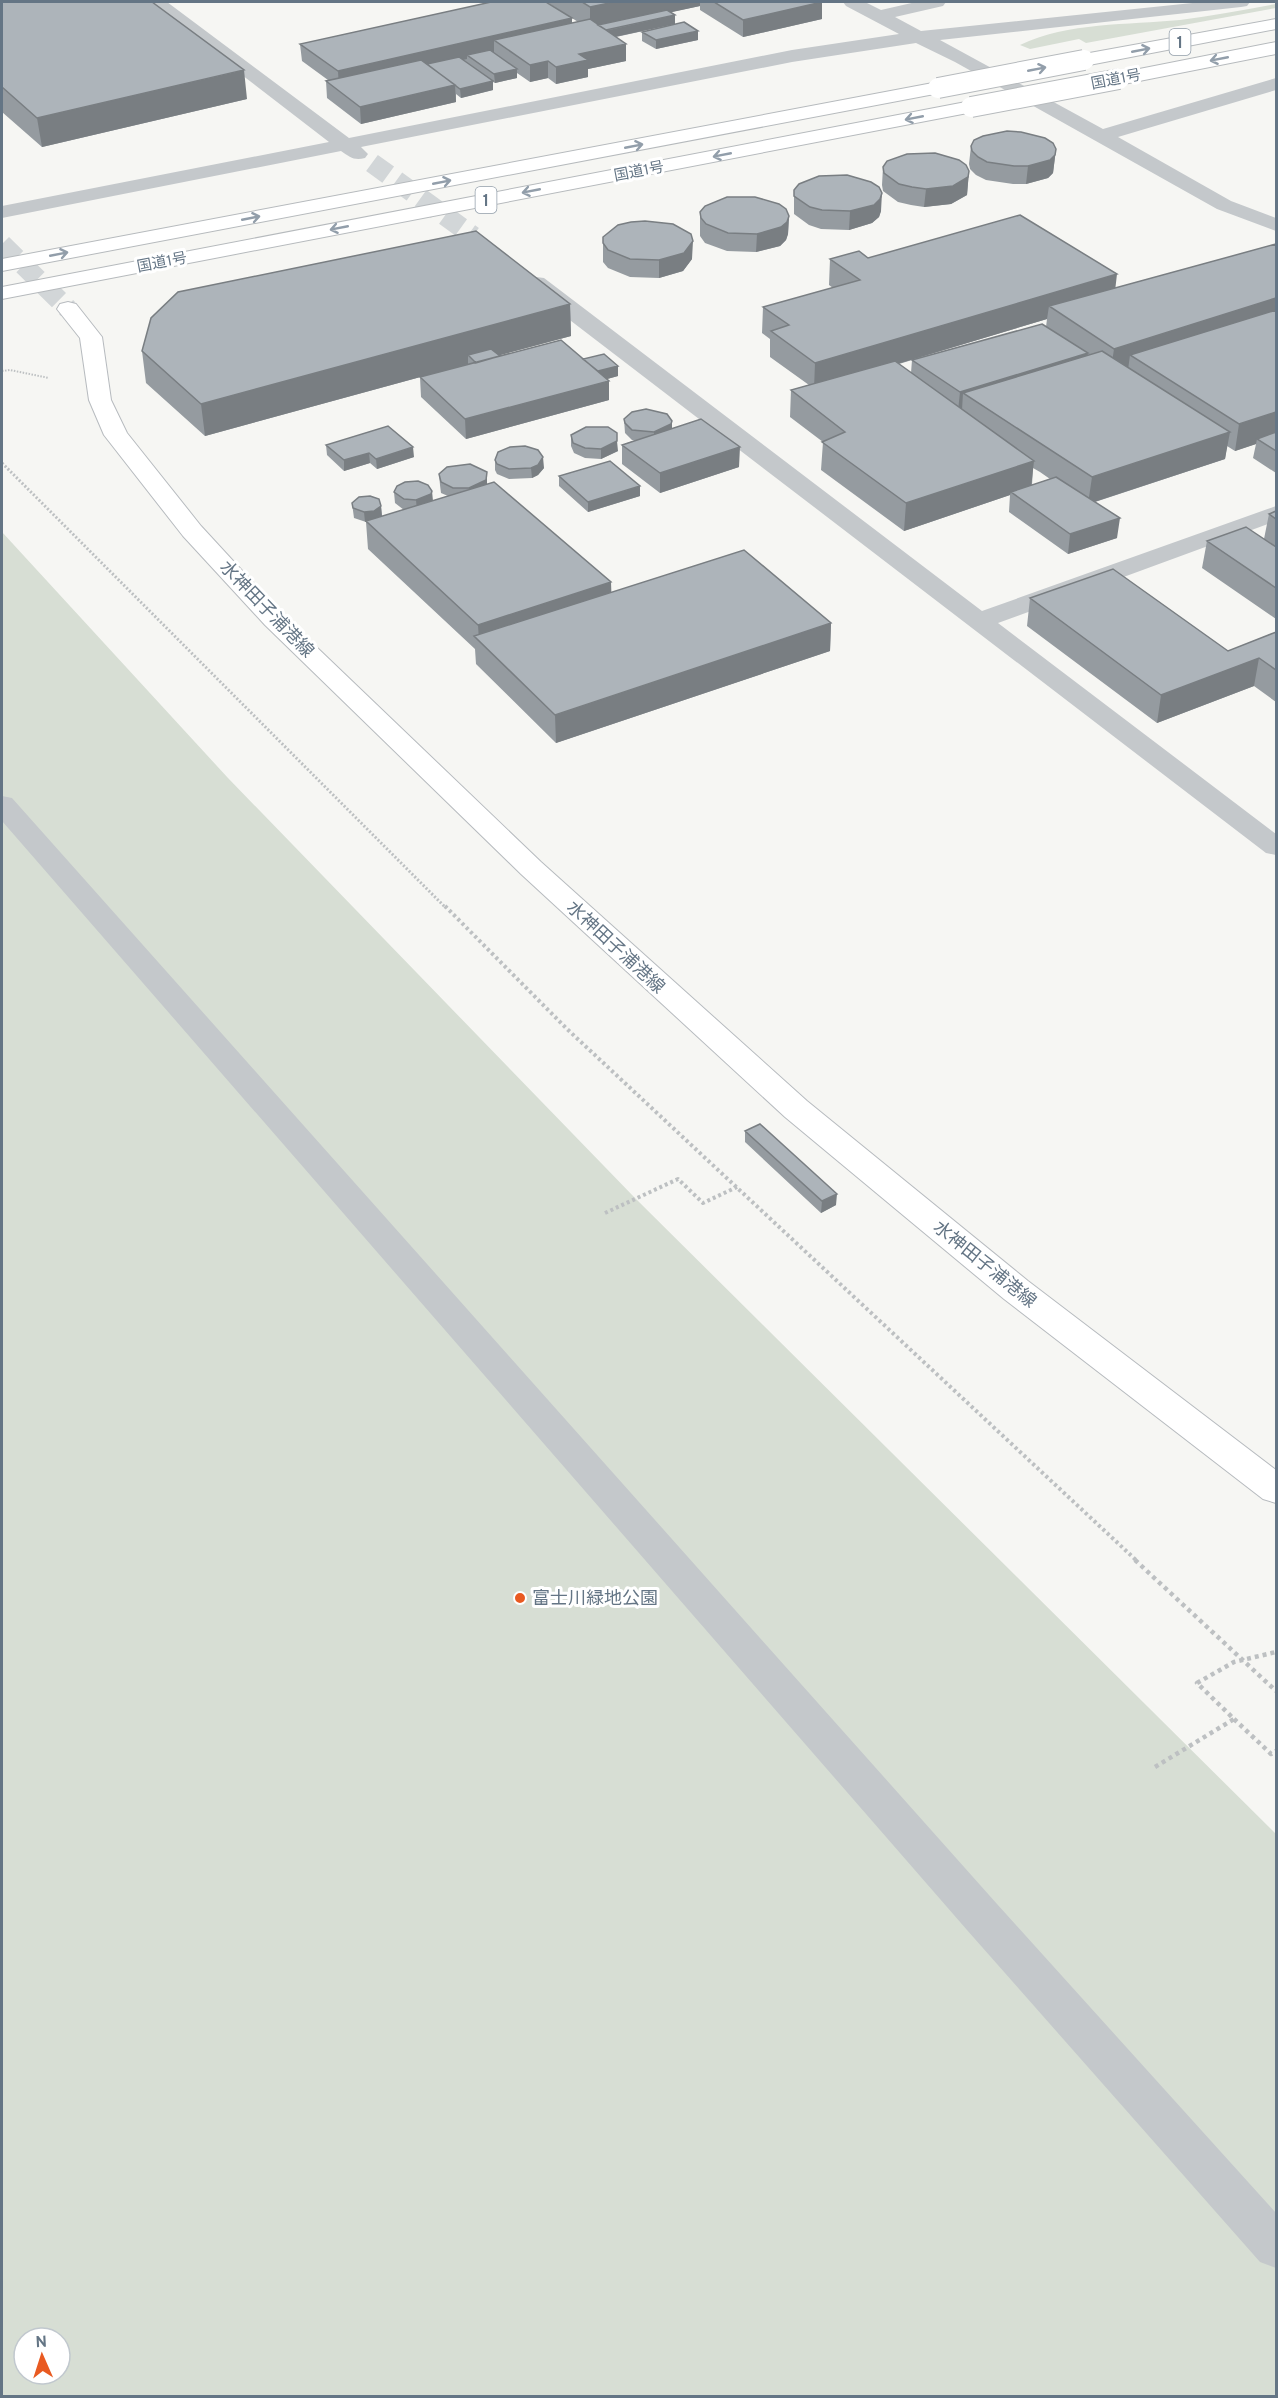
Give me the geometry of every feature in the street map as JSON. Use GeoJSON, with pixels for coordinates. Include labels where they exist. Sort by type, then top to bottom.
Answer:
{"type":"FeatureCollection","features":[{"type":"Feature","properties":{"kind":"main road","name":"国道1号"},"geometry":{"type":"LineString","coordinates":[[2,265],[1276,24]]}},
{"type":"Feature","properties":{"kind":"main road","name":"国道1号"},"geometry":{"type":"LineString","coordinates":[[2,293],[1276,48]]}},
{"type":"Feature","properties":{"kind":"main road","name":"水神田子浦港線"},"geometry":{"type":"LineString","coordinates":[[68,309],[91,337],[100,400],[116,435],[192,531],[274,620],[531,868],[796,1109],[1016,1290],[1276,1489]]}},
{"type":"Feature","properties":{"kind":"street"},"geometry":{"type":"LineString","coordinates":[[156,2],[372,163]]}},
{"type":"Feature","properties":{"kind":"street"},"geometry":{"type":"LineString","coordinates":[[852,2],[962,58],[1224,205],[1276,225]]}},
{"type":"Feature","properties":{"kind":"street"},"geometry":{"type":"LineString","coordinates":[[878,16],[937,2]]}},
{"type":"Feature","properties":{"kind":"street"},"geometry":{"type":"LineString","coordinates":[[2,212],[347,146],[709,71],[918,37],[1241,2]]}},
{"type":"Feature","properties":{"kind":"street"},"geometry":{"type":"LineString","coordinates":[[1101,136],[1276,84]]}},
{"type":"Feature","properties":{"kind":"street"},"geometry":{"type":"LineString","coordinates":[[522,272],[1276,847]]}},
{"type":"Feature","properties":{"kind":"street"},"geometry":{"type":"LineString","coordinates":[[978,621],[1276,513]]}},
{"type":"Feature","properties":{"kind":"street"},"geometry":{"type":"LineString","coordinates":[[2,804],[982,1917],[1276,2246]]}},
{"type":"Feature","properties":{"kind":"path"},"geometry":{"type":"LineString","coordinates":[[2,463],[559,1021],[1276,1691]]}},
{"type":"Feature","properties":{"kind":"path"},"geometry":{"type":"LineString","coordinates":[[604,1213],[678,1179],[703,1203],[737,1187]]}},
{"type":"Feature","properties":{"kind":"path"},"geometry":{"type":"LineString","coordinates":[[1276,1652],[1240,1658],[1208,1674],[1197,1683],[1271,1754],[1276,1751]]}},
{"type":"Feature","properties":{"kind":"path"},"geometry":{"type":"LineString","coordinates":[[1155,1767],[1234,1719]]}},
{"type":"Feature","properties":{"kind":"shaded area"},"geometry":{"type":"Polygon","coordinates":[[[1276,4],[1276,8],[1086,43],[1079,39],[1030,49],[1020,45],[1078,28],[1180,20],[1276,4]]]}},
{"type":"Feature","properties":{"kind":"shaded area","name":"富士川緑地公園"},"geometry":{"type":"Polygon","coordinates":[[[2,532],[228,778],[635,1198],[1276,1834],[1276,2396],[2,2396],[2,532]]]}},
{"type":"Feature","properties":{"kind":"building"},"geometry":{"type":"Polygon","coordinates":[[[2,2],[152,2],[244,70],[37,118],[2,87],[2,2]]]}},
{"type":"Feature","properties":{"kind":"building"},"geometry":{"type":"Polygon","coordinates":[[[491,2],[546,2],[572,18],[338,71],[300,44],[491,2]]]}},
{"type":"Feature","properties":{"kind":"building"},"geometry":{"type":"Polygon","coordinates":[[[582,2],[614,2],[590,7],[582,2]]]}},
{"type":"Feature","properties":{"kind":"building"},"geometry":{"type":"Polygon","coordinates":[[[714,2],[822,2],[743,20],[714,2]]]}},
{"type":"Feature","properties":{"kind":"building"},"geometry":{"type":"Polygon","coordinates":[[[667,10],[675,15],[606,30],[598,25],[667,10]]]}},
{"type":"Feature","properties":{"kind":"building"},"geometry":{"type":"Polygon","coordinates":[[[590,19],[626,44],[579,54],[588,60],[556,67],[548,61],[530,65],[494,40],[590,19]]]}},
{"type":"Feature","properties":{"kind":"building"},"geometry":{"type":"Polygon","coordinates":[[[684,22],[698,31],[656,40],[642,32],[684,22]]]}},
{"type":"Feature","properties":{"kind":"building"},"geometry":{"type":"Polygon","coordinates":[[[490,50],[517,69],[494,74],[467,55],[490,50]]]}},
{"type":"Feature","properties":{"kind":"building"},"geometry":{"type":"Polygon","coordinates":[[[459,57],[493,81],[460,89],[427,64],[459,57]]]}},
{"type":"Feature","properties":{"kind":"building"},"geometry":{"type":"Polygon","coordinates":[[[421,60],[455,85],[360,107],[326,81],[421,60]]]}},
{"type":"Feature","properties":{"kind":"building"},"geometry":{"type":"Polygon","coordinates":[[[1007,131],[1045,138],[1053,143],[1056,149],[1055,155],[1050,160],[1028,166],[1014,166],[987,162],[972,151],[971,146],[974,140],[1007,131]]]}},
{"type":"Feature","properties":{"kind":"building"},"geometry":{"type":"Polygon","coordinates":[[[935,153],[959,160],[966,165],[969,171],[968,177],[953,186],[926,189],[899,184],[884,173],[883,167],[887,161],[907,154],[935,153]]]}},
{"type":"Feature","properties":{"kind":"building"},"geometry":{"type":"Polygon","coordinates":[[[847,175],[871,182],[879,187],[882,193],[880,199],[874,205],[850,211],[810,207],[794,196],[794,190],[799,184],[819,176],[847,175]]]}},
{"type":"Feature","properties":{"kind":"building"},"geometry":{"type":"Polygon","coordinates":[[[727,197],[755,197],[779,204],[786,209],[789,216],[787,222],[781,227],[757,234],[728,233],[706,224],[700,212],[705,206],[727,197]]]}},
{"type":"Feature","properties":{"kind":"building"},"geometry":{"type":"Polygon","coordinates":[[[1020,215],[1117,274],[815,363],[771,331],[789,325],[763,307],[860,280],[830,259],[859,251],[868,258],[1020,215]]]}},
{"type":"Feature","properties":{"kind":"building"},"geometry":{"type":"Polygon","coordinates":[[[645,221],[673,224],[691,234],[693,241],[684,253],[659,260],[630,259],[608,250],[603,243],[603,237],[618,225],[645,221]]]}},
{"type":"Feature","properties":{"kind":"building"},"geometry":{"type":"Polygon","coordinates":[[[476,231],[570,304],[201,404],[142,351],[151,318],[178,292],[476,231]]]}},
{"type":"Feature","properties":{"kind":"building"},"geometry":{"type":"Polygon","coordinates":[[[1276,244],[1276,298],[1114,349],[1049,306],[1276,244]]]}},
{"type":"Feature","properties":{"kind":"building"},"geometry":{"type":"Polygon","coordinates":[[[1276,310],[1276,412],[1239,424],[1130,355],[1276,310]]]}},
{"type":"Feature","properties":{"kind":"building"},"geometry":{"type":"Polygon","coordinates":[[[1042,324],[1088,353],[960,392],[912,360],[1042,324]]]}},
{"type":"Feature","properties":{"kind":"building"},"geometry":{"type":"Polygon","coordinates":[[[561,340],[609,381],[465,419],[420,377],[561,340]]]}},
{"type":"Feature","properties":{"kind":"building"},"geometry":{"type":"Polygon","coordinates":[[[491,349],[500,356],[476,363],[468,355],[491,349]]]}},
{"type":"Feature","properties":{"kind":"building"},"geometry":{"type":"Polygon","coordinates":[[[1102,351],[1230,432],[1092,477],[963,393],[1102,351]]]}},
{"type":"Feature","properties":{"kind":"building"},"geometry":{"type":"Polygon","coordinates":[[[604,354],[618,366],[598,371],[583,359],[604,354]]]}},
{"type":"Feature","properties":{"kind":"building"},"geometry":{"type":"Polygon","coordinates":[[[895,361],[1034,461],[906,503],[822,442],[845,432],[791,390],[895,361]]]}},
{"type":"Feature","properties":{"kind":"building"},"geometry":{"type":"Polygon","coordinates":[[[646,409],[667,414],[672,421],[671,424],[654,432],[632,430],[625,423],[624,419],[632,412],[646,409]]]}},
{"type":"Feature","properties":{"kind":"building"},"geometry":{"type":"Polygon","coordinates":[[[701,419],[740,447],[660,473],[622,445],[701,419]]]}},
{"type":"Feature","properties":{"kind":"building"},"geometry":{"type":"Polygon","coordinates":[[[388,426],[413,447],[376,459],[369,453],[344,460],[326,445],[388,426]]]}},
{"type":"Feature","properties":{"kind":"building"},"geometry":{"type":"Polygon","coordinates":[[[586,427],[608,427],[617,433],[617,441],[601,449],[585,448],[573,443],[571,435],[586,427]]]}},
{"type":"Feature","properties":{"kind":"building"},"geometry":{"type":"Polygon","coordinates":[[[1276,432],[1276,451],[1257,439],[1276,432]]]}},
{"type":"Feature","properties":{"kind":"building"},"geometry":{"type":"Polygon","coordinates":[[[525,446],[538,450],[543,457],[538,465],[531,468],[509,469],[497,464],[495,460],[498,452],[510,447],[525,446]]]}},
{"type":"Feature","properties":{"kind":"building"},"geometry":{"type":"Polygon","coordinates":[[[610,461],[640,486],[588,502],[559,476],[610,461]]]}},
{"type":"Feature","properties":{"kind":"building"},"geometry":{"type":"Polygon","coordinates":[[[470,464],[487,472],[486,480],[469,488],[453,488],[441,482],[439,474],[447,467],[470,464]]]}},
{"type":"Feature","properties":{"kind":"building"},"geometry":{"type":"Polygon","coordinates":[[[1056,477],[1120,518],[1070,534],[1011,492],[1056,477]]]}},
{"type":"Feature","properties":{"kind":"building"},"geometry":{"type":"Polygon","coordinates":[[[418,481],[428,485],[432,491],[431,494],[416,500],[404,499],[394,492],[397,486],[405,482],[418,481]]]}},
{"type":"Feature","properties":{"kind":"building"},"geometry":{"type":"Polygon","coordinates":[[[494,482],[611,582],[478,625],[366,521],[494,482]]]}},
{"type":"Feature","properties":{"kind":"building"},"geometry":{"type":"Polygon","coordinates":[[[370,496],[379,499],[381,506],[374,511],[364,512],[353,508],[352,503],[359,497],[370,496]]]}},
{"type":"Feature","properties":{"kind":"building"},"geometry":{"type":"Polygon","coordinates":[[[1276,511],[1276,519],[1269,514],[1276,511]]]}},
{"type":"Feature","properties":{"kind":"building"},"geometry":{"type":"Polygon","coordinates":[[[1246,527],[1276,547],[1276,588],[1207,541],[1246,527]]]}},
{"type":"Feature","properties":{"kind":"building"},"geometry":{"type":"Polygon","coordinates":[[[744,550],[831,623],[555,715],[474,636],[744,550]]]}},
{"type":"Feature","properties":{"kind":"building"},"geometry":{"type":"Polygon","coordinates":[[[1113,569],[1228,651],[1276,632],[1276,670],[1259,658],[1161,695],[1030,598],[1113,569]]]}},
{"type":"Feature","properties":{"kind":"building"},"geometry":{"type":"Polygon","coordinates":[[[760,1124],[837,1194],[822,1201],[745,1131],[760,1124]]]}},
{"type":"Feature","properties":{"kind":"tunnel"},"geometry":{"type":"LineString","coordinates":[[372,163],[473,236]]}},
{"type":"Feature","properties":{"kind":"tunnel"},"geometry":{"type":"LineString","coordinates":[[2,244],[68,309]]}},
{"type":"Feature","properties":{"kind":"place","name":"富士川緑地公園"},"geometry":{"type":"Point","coordinates":[520,1598]}}]}
